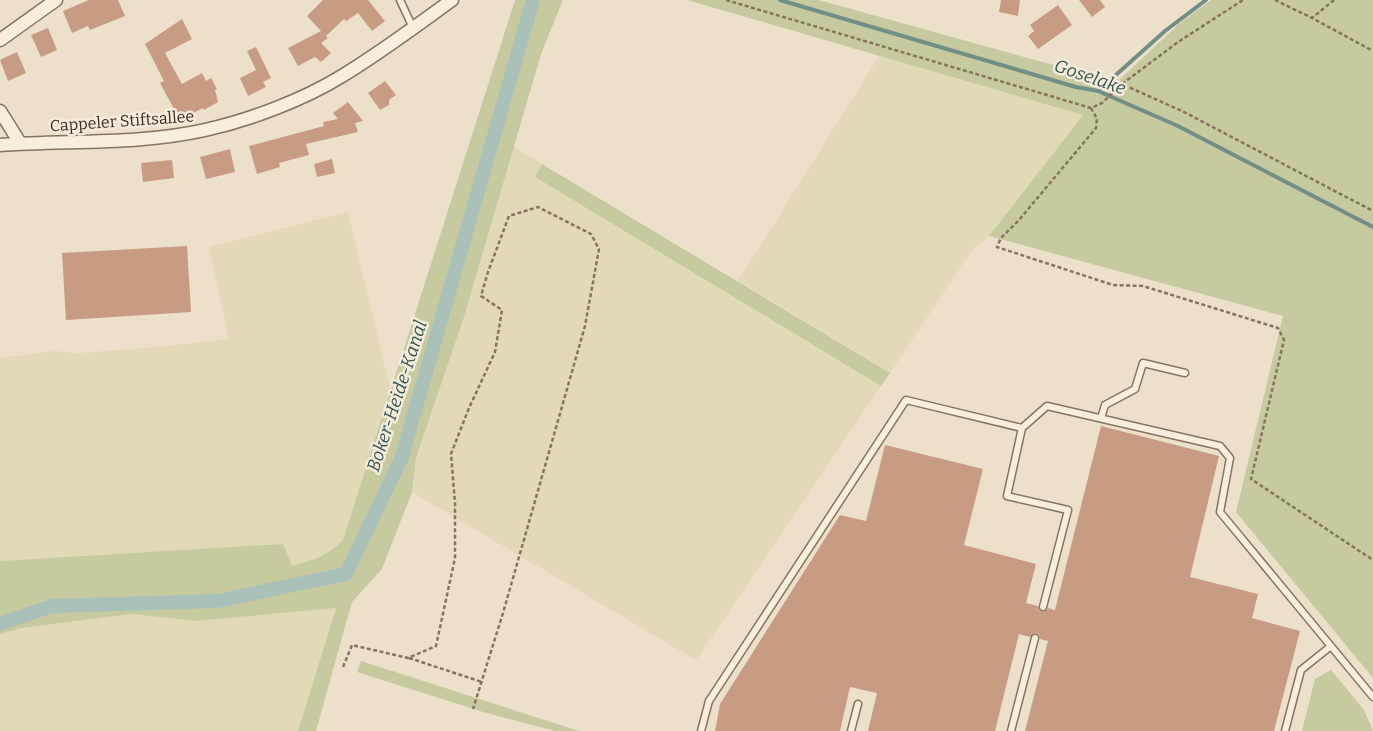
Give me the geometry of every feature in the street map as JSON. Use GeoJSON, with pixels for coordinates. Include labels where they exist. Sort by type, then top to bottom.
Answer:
{"type":"FeatureCollection","features":[{"type":"Feature","properties":{"kind":"street"},"geometry":{"type":"LineString","coordinates":[[0,40],[56,0]]}},
{"type":"Feature","properties":{"kind":"street","name":"Cappeler Stiftsallee"},"geometry":{"type":"LineString","coordinates":[[0,145],[153,138],[213,128],[266,112],[304,96],[342,76],[452,0]]}},
{"type":"Feature","properties":{"kind":"street"},"geometry":{"type":"LineString","coordinates":[[0,111],[20,144]]}},
{"type":"Feature","properties":{"kind":"lane"},"geometry":{"type":"LineString","coordinates":[[400,0],[413,28]]}},
{"type":"Feature","properties":{"kind":"lane"},"geometry":{"type":"LineString","coordinates":[[1101,418],[1105,405],[1135,389],[1144,363],[1186,373]]}},
{"type":"Feature","properties":{"kind":"lane"},"geometry":{"type":"LineString","coordinates":[[701,731],[709,701],[906,400],[1022,428]]}},
{"type":"Feature","properties":{"kind":"lane"},"geometry":{"type":"LineString","coordinates":[[1043,607],[1068,510],[1007,496],[1022,428],[1047,406],[1220,446],[1230,458],[1220,512],[1373,697]]}},
{"type":"Feature","properties":{"kind":"lane"},"geometry":{"type":"LineString","coordinates":[[1011,731],[1035,638]]}},
{"type":"Feature","properties":{"kind":"lane"},"geometry":{"type":"LineString","coordinates":[[1285,731],[1301,670],[1331,646]]}},
{"type":"Feature","properties":{"kind":"lane"},"geometry":{"type":"LineString","coordinates":[[851,731],[858,704]]}},
{"type":"Feature","properties":{"kind":"path"},"geometry":{"type":"LineString","coordinates":[[726,0],[1091,108],[1102,103],[1122,84],[1178,42],[1243,0]]}},
{"type":"Feature","properties":{"kind":"path"},"geometry":{"type":"LineString","coordinates":[[1276,0],[1373,51]]}},
{"type":"Feature","properties":{"kind":"path"},"geometry":{"type":"LineString","coordinates":[[1312,18],[1334,0]]}},
{"type":"Feature","properties":{"kind":"path"},"geometry":{"type":"LineString","coordinates":[[1122,84],[1184,112],[1373,211]]}},
{"type":"Feature","properties":{"kind":"path"},"geometry":{"type":"LineString","coordinates":[[1091,108],[1097,119],[1096,128],[1019,220],[1001,238],[997,247],[1113,285],[1143,286],[1278,328],[1284,340],[1251,479],[1373,560]]}},
{"type":"Feature","properties":{"kind":"path"},"geometry":{"type":"LineString","coordinates":[[408,658],[436,646],[455,558],[455,503],[451,454],[469,408],[495,352],[502,310],[481,296],[509,216],[538,207],[591,234],[600,249],[585,326],[473,709]]}},
{"type":"Feature","properties":{"kind":"path"},"geometry":{"type":"LineString","coordinates":[[343,667],[352,645],[408,658],[482,682]]}},
{"type":"Feature","properties":{"kind":"shaded area"},"geometry":{"type":"Polygon","coordinates":[[[880,55],[1083,115],[989,236],[972,250],[890,373],[738,281],[880,55]]]}},
{"type":"Feature","properties":{"kind":"shaded area"},"geometry":{"type":"Polygon","coordinates":[[[513,146],[542,164],[535,177],[881,386],[696,660],[412,492],[416,458],[464,317],[513,146]]]}},
{"type":"Feature","properties":{"kind":"shaded area"},"geometry":{"type":"Polygon","coordinates":[[[348,212],[391,392],[344,540],[331,552],[319,558],[292,566],[283,544],[0,561],[0,358],[55,351],[79,353],[229,339],[209,247],[348,212]]]}},
{"type":"Feature","properties":{"kind":"shaded area"},"geometry":{"type":"Polygon","coordinates":[[[336,608],[298,731],[0,731],[0,634],[22,628],[131,614],[196,621],[336,608]]]}},
{"type":"Feature","properties":{"kind":"green space"},"geometry":{"type":"Polygon","coordinates":[[[515,0],[563,0],[541,54],[464,317],[416,458],[412,492],[382,569],[352,602],[316,731],[298,731],[336,608],[196,621],[131,614],[22,628],[0,634],[0,561],[283,544],[292,566],[325,554],[343,540],[515,0]]]}},
{"type":"Feature","properties":{"kind":"green space"},"geometry":{"type":"Polygon","coordinates":[[[687,0],[819,0],[1046,63],[1119,80],[1180,23],[1211,0],[1373,0],[1373,678],[1236,512],[1283,316],[989,236],[1083,115],[687,0]]]}},
{"type":"Feature","properties":{"kind":"green space"},"geometry":{"type":"Polygon","coordinates":[[[542,164],[890,373],[881,386],[535,177],[542,164]]]}},
{"type":"Feature","properties":{"kind":"green space"},"geometry":{"type":"Polygon","coordinates":[[[361,661],[579,731],[555,731],[483,712],[357,672],[361,661]]]}},
{"type":"Feature","properties":{"kind":"green space"},"geometry":{"type":"Polygon","coordinates":[[[1331,670],[1364,710],[1373,731],[1302,731],[1315,679],[1331,670]]]}},
{"type":"Feature","properties":{"kind":"building"},"geometry":{"type":"Polygon","coordinates":[[[89,0],[118,0],[125,16],[90,30],[88,26],[72,33],[63,11],[89,0]]]}},
{"type":"Feature","properties":{"kind":"building"},"geometry":{"type":"Polygon","coordinates":[[[323,0],[368,0],[385,21],[372,31],[358,13],[346,21],[344,19],[326,36],[328,38],[321,43],[331,53],[321,62],[315,57],[298,66],[288,48],[321,31],[307,16],[323,0]]]}},
{"type":"Feature","properties":{"kind":"building"},"geometry":{"type":"Polygon","coordinates":[[[1001,0],[1020,0],[1018,16],[999,12],[1001,0]]]}},
{"type":"Feature","properties":{"kind":"building"},"geometry":{"type":"Polygon","coordinates":[[[1079,0],[1100,0],[1105,7],[1092,17],[1079,0]]]}},
{"type":"Feature","properties":{"kind":"building"},"geometry":{"type":"Polygon","coordinates":[[[1058,5],[1072,25],[1038,49],[1028,36],[1034,31],[1030,25],[1058,5]]]}},
{"type":"Feature","properties":{"kind":"building"},"geometry":{"type":"Polygon","coordinates":[[[182,19],[192,39],[165,53],[182,84],[202,73],[206,81],[211,78],[217,89],[215,90],[218,102],[180,120],[160,83],[164,81],[145,44],[182,19]]]}},
{"type":"Feature","properties":{"kind":"building"},"geometry":{"type":"Polygon","coordinates":[[[48,28],[57,50],[41,57],[31,35],[48,28]]]}},
{"type":"Feature","properties":{"kind":"building"},"geometry":{"type":"Polygon","coordinates":[[[256,47],[271,78],[263,82],[266,87],[248,96],[240,78],[256,70],[247,51],[256,47]]]}},
{"type":"Feature","properties":{"kind":"building"},"geometry":{"type":"Polygon","coordinates":[[[17,52],[26,73],[8,81],[0,60],[17,52]]]}},
{"type":"Feature","properties":{"kind":"building"},"geometry":{"type":"Polygon","coordinates":[[[385,81],[396,95],[389,100],[389,105],[380,110],[368,93],[385,81]]]}},
{"type":"Feature","properties":{"kind":"building"},"geometry":{"type":"Polygon","coordinates":[[[348,102],[363,121],[355,123],[358,132],[306,144],[309,155],[279,163],[280,167],[257,174],[249,146],[324,126],[323,122],[338,119],[333,113],[348,102]]]}},
{"type":"Feature","properties":{"kind":"building"},"geometry":{"type":"Polygon","coordinates":[[[230,149],[235,172],[206,179],[200,157],[230,149]]]}},
{"type":"Feature","properties":{"kind":"building"},"geometry":{"type":"Polygon","coordinates":[[[332,159],[335,173],[317,177],[314,164],[332,159]]]}},
{"type":"Feature","properties":{"kind":"building"},"geometry":{"type":"Polygon","coordinates":[[[172,160],[174,178],[143,182],[141,163],[172,160]]]}},
{"type":"Feature","properties":{"kind":"building"},"geometry":{"type":"Polygon","coordinates":[[[187,246],[191,312],[66,320],[62,253],[187,246]]]}},
{"type":"Feature","properties":{"kind":"building"},"geometry":{"type":"Polygon","coordinates":[[[1101,426],[1219,456],[1190,577],[1258,594],[1252,618],[1300,631],[1274,731],[1025,731],[1048,641],[1040,639],[1036,633],[1030,637],[1019,634],[995,731],[868,731],[877,693],[850,687],[840,731],[715,731],[720,704],[840,515],[866,521],[885,445],[983,469],[964,545],[1036,564],[1026,603],[1038,606],[1039,610],[1044,612],[1048,608],[1055,610],[1101,426]]]}},
{"type":"Feature","properties":{"kind":"waterway","name":"Boker-Heide-Kanal"},"geometry":{"type":"LineString","coordinates":[[0,624],[52,606],[217,601],[346,574],[401,459],[533,0]]}},
{"type":"Feature","properties":{"kind":"waterway","name":"Goselake"},"geometry":{"type":"LineString","coordinates":[[780,0],[1076,87],[1098,91],[1178,126],[1373,227]]}},
{"type":"Feature","properties":{"kind":"waterway"},"geometry":{"type":"LineString","coordinates":[[1098,91],[1165,31],[1206,0]]}}]}
